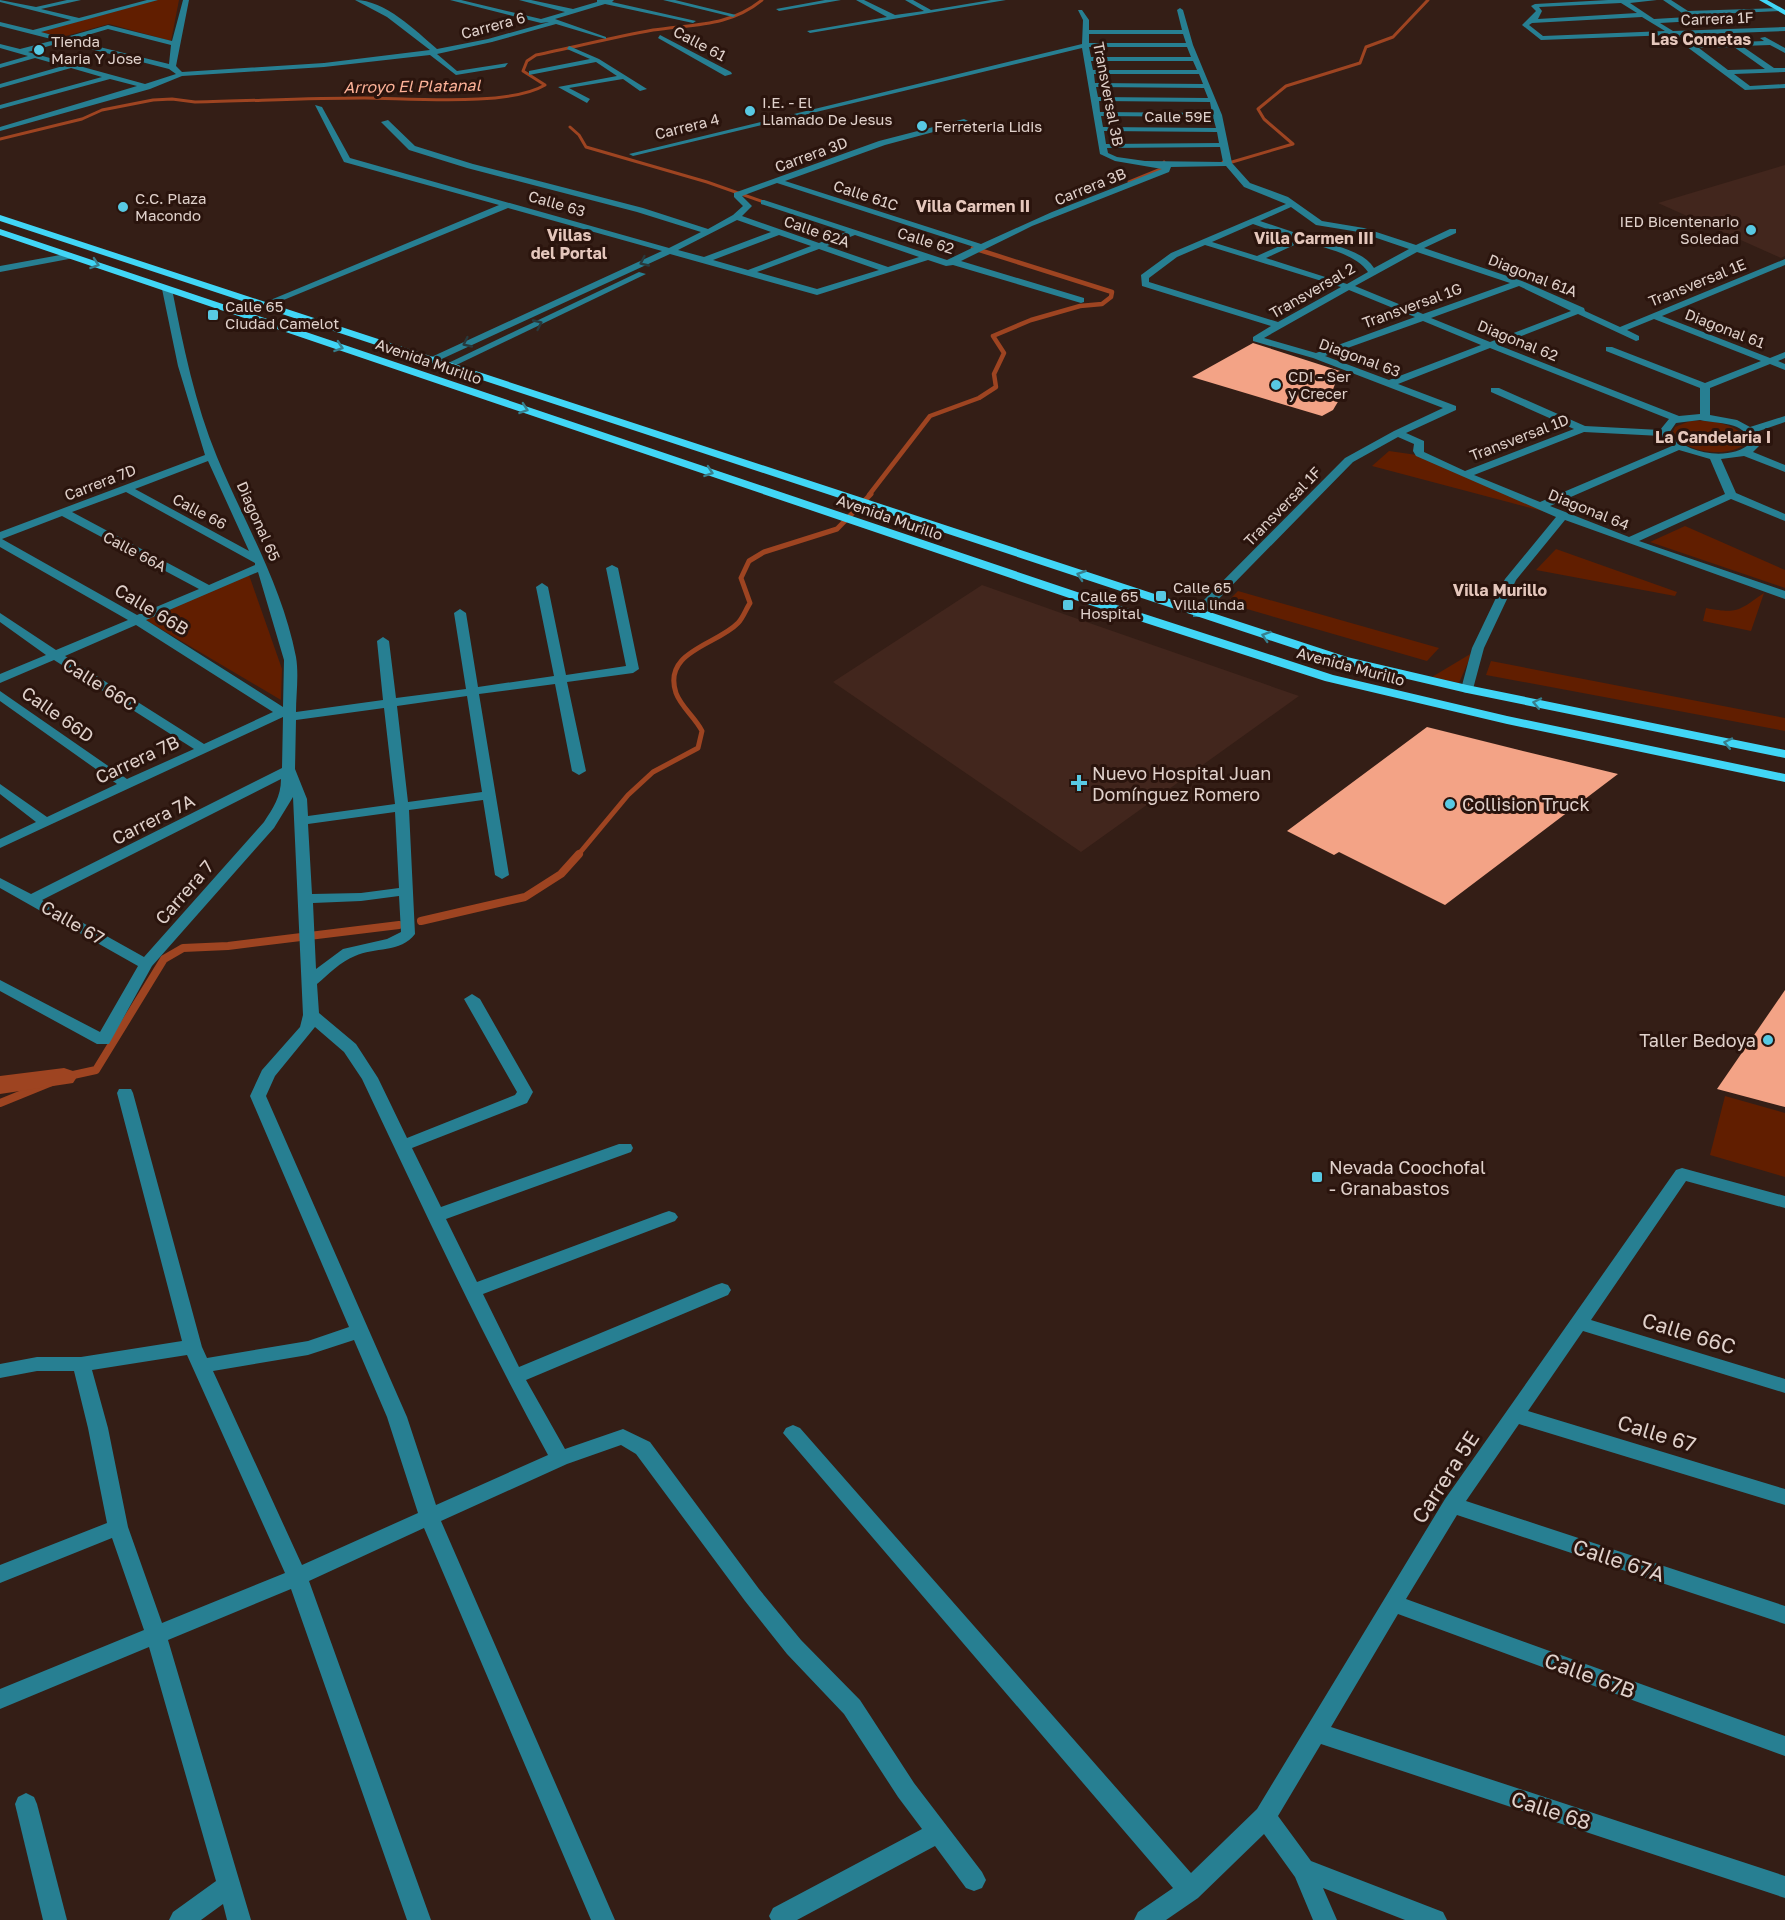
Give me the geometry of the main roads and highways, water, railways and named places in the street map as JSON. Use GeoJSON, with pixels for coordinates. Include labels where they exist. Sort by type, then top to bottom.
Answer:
{"type":"FeatureCollection","features":[{"type":"Feature","properties":{"kind":"main road"},"geometry":{"type":"LineString","coordinates":[[1764,1],[1782,11]]}},
{"type":"Feature","properties":{"kind":"main road","name":"Avenida Murillo"},"geometry":{"type":"LineString","coordinates":[[0,218],[261,306],[1343,660],[1467,689],[1785,754]]}},
{"type":"Feature","properties":{"kind":"main road","name":"Avenida Murillo"},"geometry":{"type":"LineString","coordinates":[[0,232],[1091,601],[1329,678],[1517,722],[1785,778]]}},
{"type":"Feature","properties":{"kind":"waterway","name":"Arroyo El Platanal"},"geometry":{"type":"LineString","coordinates":[[0,139],[82,119],[102,110],[153,100],[172,99],[195,102],[343,98],[458,100],[508,96],[529,92],[545,85],[523,71],[527,61],[536,55],[653,30],[724,20],[749,9],[762,0]]}},
{"type":"Feature","properties":{"kind":"waterway"},"geometry":{"type":"LineString","coordinates":[[1223,162],[1232,162],[1293,144],[1264,119],[1258,109],[1286,86],[1360,63],[1366,47],[1393,37],[1428,0]]}},
{"type":"Feature","properties":{"kind":"waterway"},"geometry":{"type":"LineString","coordinates":[[570,127],[579,135],[586,147],[707,182],[764,202]]}},
{"type":"Feature","properties":{"kind":"waterway"},"geometry":{"type":"LineString","coordinates":[[1129,182],[1161,169],[1164,162]]}},
{"type":"Feature","properties":{"kind":"waterway"},"geometry":{"type":"LineString","coordinates":[[869,495],[930,416],[979,398],[996,387],[994,374],[1004,353],[993,336],[1031,320],[1080,306],[1102,304],[1111,297],[1112,292],[973,248]]}},
{"type":"Feature","properties":{"kind":"waterway"},"geometry":{"type":"LineString","coordinates":[[578,855],[628,795],[653,772],[698,748],[702,731],[676,693],[674,679],[677,667],[694,650],[729,631],[741,619],[750,603],[741,578],[749,561],[764,552],[837,529],[871,494]]}},
{"type":"Feature","properties":{"kind":"waterway"},"geometry":{"type":"LineString","coordinates":[[421,921],[525,897],[561,874],[579,854]]}},
{"type":"Feature","properties":{"kind":"waterway"},"geometry":{"type":"LineString","coordinates":[[0,1103],[64,1077],[96,1070],[164,959],[183,948],[228,946],[399,925]]}},
{"type":"Feature","properties":{"kind":"waterway"},"geometry":{"type":"LineString","coordinates":[[0,1085],[64,1077]]}},
{"type":"Feature","properties":{"kind":"place","name":"Tienda Maria Y Jose"},"geometry":{"type":"Point","coordinates":[39,50]}},
{"type":"Feature","properties":{"kind":"place","name":"I.E. - El Llamado De Jesus"},"geometry":{"type":"Point","coordinates":[750,111]}},
{"type":"Feature","properties":{"kind":"place","name":"Ferreteria Lidis"},"geometry":{"type":"Point","coordinates":[922,126]}},
{"type":"Feature","properties":{"kind":"place","name":"C.C. Plaza Macondo"},"geometry":{"type":"Point","coordinates":[123,207]}},
{"type":"Feature","properties":{"kind":"place","name":"IED Bicentenario Soledad"},"geometry":{"type":"Point","coordinates":[1751,230]}},
{"type":"Feature","properties":{"kind":"place","name":"Calle 65 Ciudad Camelot"},"geometry":{"type":"Point","coordinates":[213,315]}},
{"type":"Feature","properties":{"kind":"place","name":"CDI - Ser y Crecer"},"geometry":{"type":"Point","coordinates":[1276,385]}},
{"type":"Feature","properties":{"kind":"place","name":"Calle 65 Villa linda"},"geometry":{"type":"Point","coordinates":[1161,596]}},
{"type":"Feature","properties":{"kind":"place","name":"Calle 65 Hospital"},"geometry":{"type":"Point","coordinates":[1068,605]}},
{"type":"Feature","properties":{"kind":"place","name":"Nuevo Hospital Juan Domínguez Romero"},"geometry":{"type":"Point","coordinates":[1079,783]}},
{"type":"Feature","properties":{"kind":"place","name":"Collision Truck"},"geometry":{"type":"Point","coordinates":[1450,804]}},
{"type":"Feature","properties":{"kind":"place","name":"Taller Bedoya"},"geometry":{"type":"Point","coordinates":[1768,1040]}},
{"type":"Feature","properties":{"kind":"place","name":"Nevada Coochofal - Granabastos"},"geometry":{"type":"Point","coordinates":[1317,1177]}},
{"type":"Feature","properties":{"kind":"district","name":"Las Cometas"},"geometry":{"type":"Point","coordinates":[1701,39]}},
{"type":"Feature","properties":{"kind":"district","name":"Villa Carmen II"},"geometry":{"type":"Point","coordinates":[973,206]}},
{"type":"Feature","properties":{"kind":"district","name":"Villa Carmen III"},"geometry":{"type":"Point","coordinates":[1314,238]}},
{"type":"Feature","properties":{"kind":"district","name":"Villas del Portal"},"geometry":{"type":"Point","coordinates":[569,244]}},
{"type":"Feature","properties":{"kind":"district","name":"La Candelaria I"},"geometry":{"type":"Point","coordinates":[1713,437]}},
{"type":"Feature","properties":{"kind":"district","name":"Villa Murillo"},"geometry":{"type":"Point","coordinates":[1500,590]}}]}
